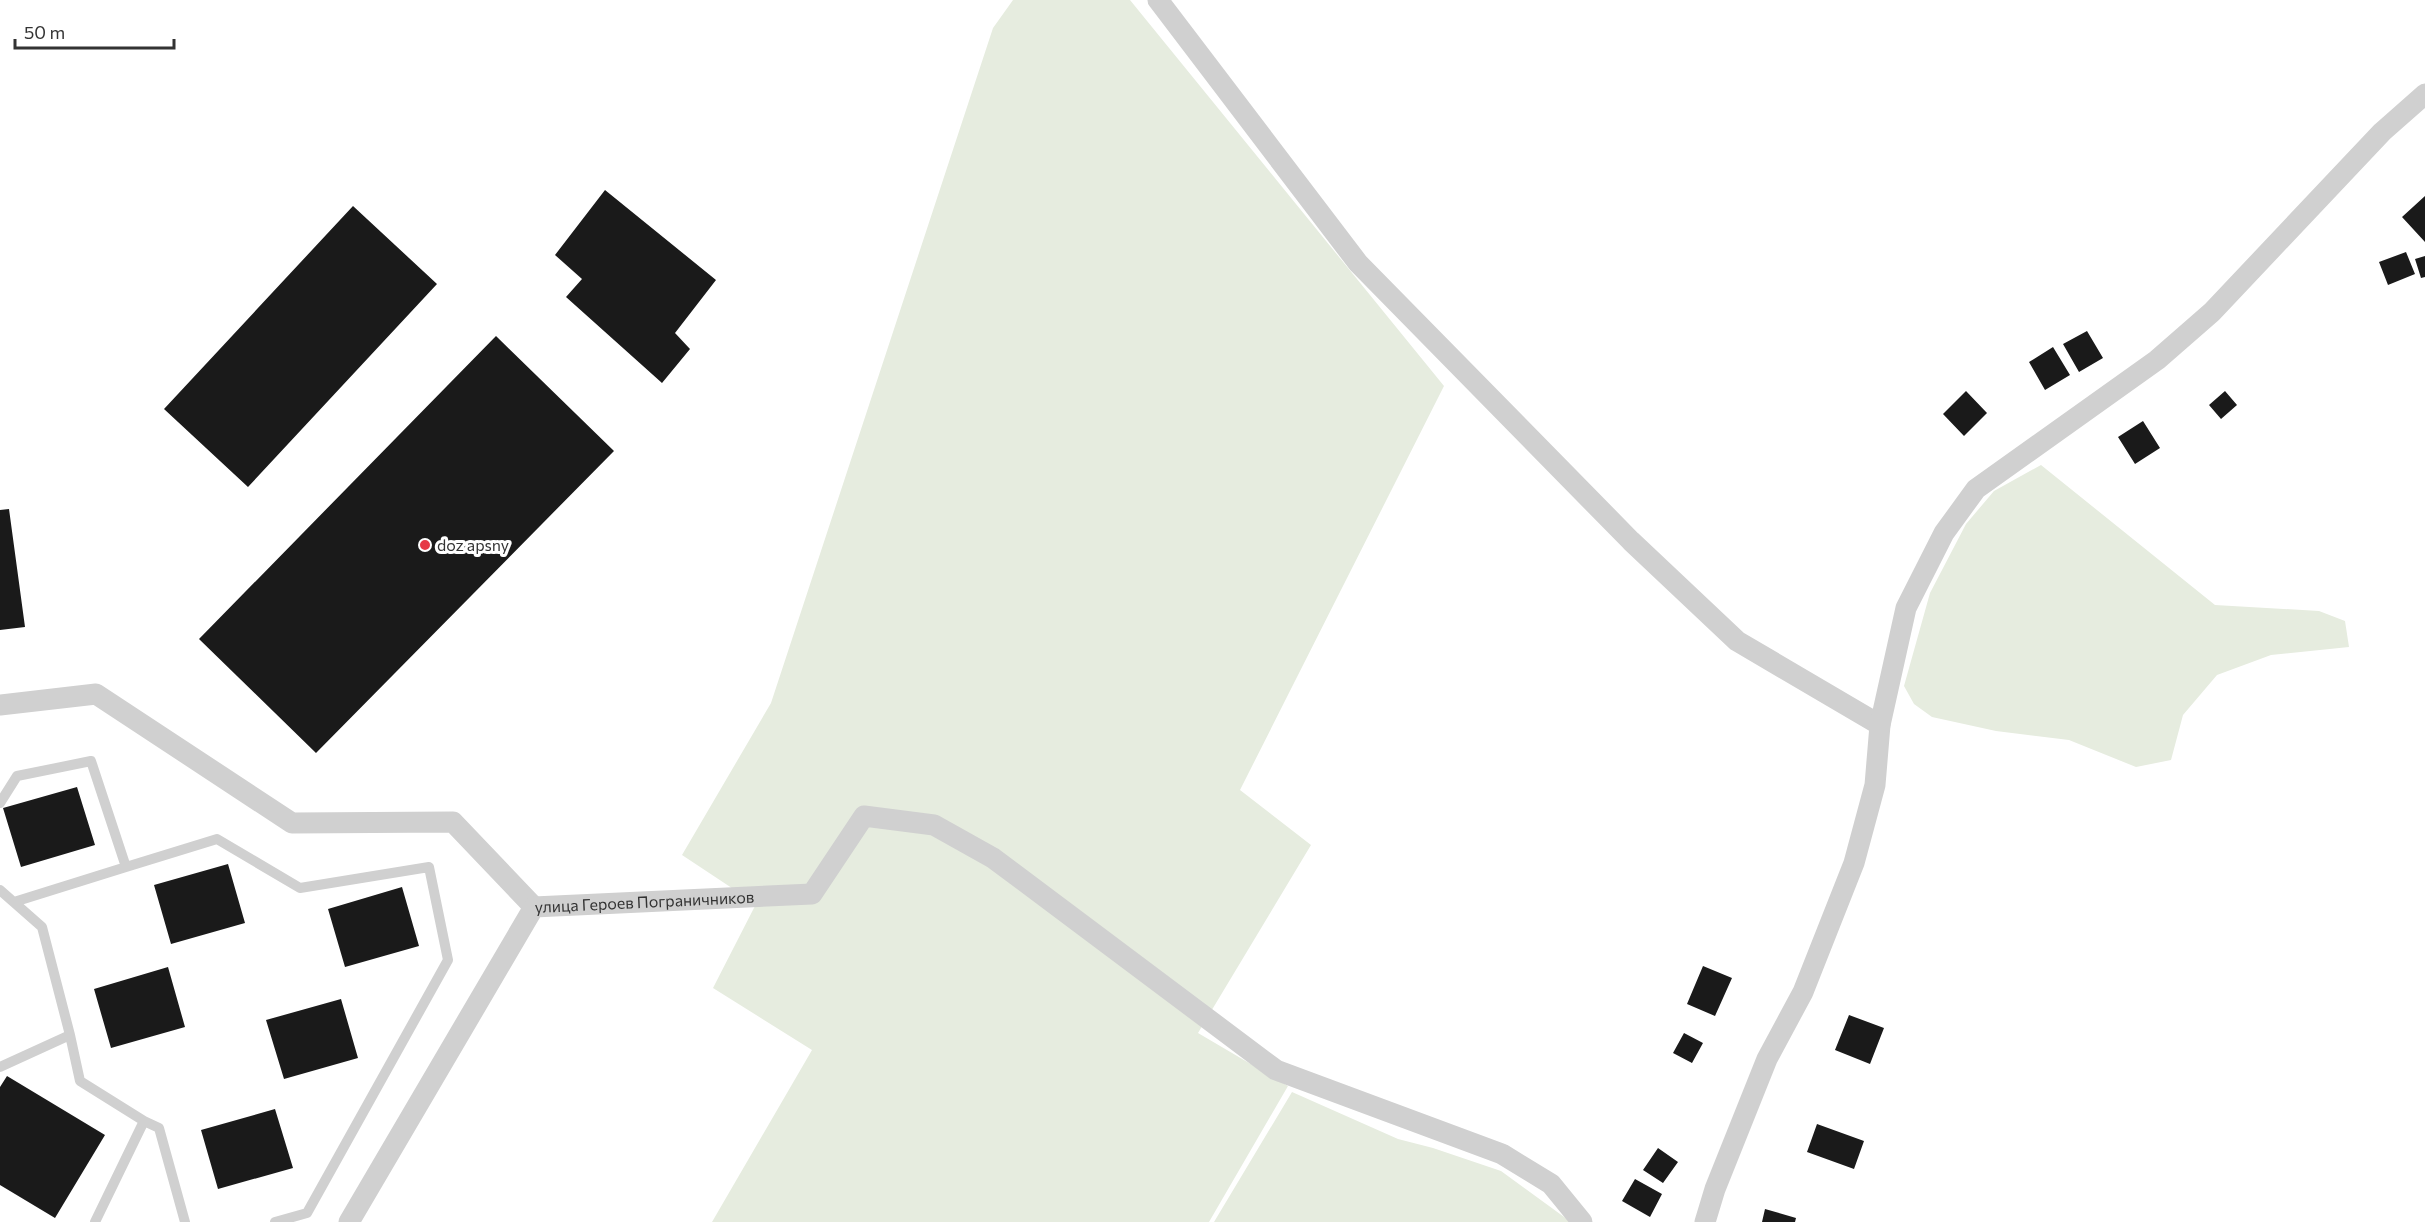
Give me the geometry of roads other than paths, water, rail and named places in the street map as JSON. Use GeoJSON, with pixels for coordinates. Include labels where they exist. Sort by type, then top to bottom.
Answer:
{"type":"FeatureCollection","features":[{"type":"Feature","properties":{"kind":"street"},"geometry":{"type":"LineString","coordinates":[[1158,0],[1358,263],[1631,541],[1737,641],[1880,725]]}},
{"type":"Feature","properties":{"kind":"street"},"geometry":{"type":"LineString","coordinates":[[1705,1222],[1715,1189],[1767,1059],[1803,992],[1854,863],[1875,785],[1880,725],[1906,608],[1944,534],[1976,489],[2157,360],[2212,312],[2382,132],[2425,94]]}},
{"type":"Feature","properties":{"kind":"street"},"geometry":{"type":"LineString","coordinates":[[0,705],[96,694],[292,823],[453,822],[534,907]]}},
{"type":"Feature","properties":{"kind":"street","name":"улица Героев Пограничников"},"geometry":{"type":"LineString","coordinates":[[349,1222],[534,907],[812,894],[864,816],[934,825],[993,858],[1276,1070],[1502,1154],[1551,1184],[1582,1222]]}},
{"type":"Feature","properties":{"kind":"lane"},"geometry":{"type":"LineString","coordinates":[[0,803],[17,776],[91,761],[126,867]]}},
{"type":"Feature","properties":{"kind":"lane"},"geometry":{"type":"LineString","coordinates":[[14,902],[218,839],[300,888],[429,867],[448,960],[307,1213],[275,1222]]}},
{"type":"Feature","properties":{"kind":"lane"},"geometry":{"type":"LineString","coordinates":[[0,890],[42,927],[80,1081],[159,1128],[185,1222]]}},
{"type":"Feature","properties":{"kind":"lane"},"geometry":{"type":"LineString","coordinates":[[0,1067],[70,1035]]}},
{"type":"Feature","properties":{"kind":"lane"},"geometry":{"type":"LineString","coordinates":[[95,1222],[144,1121]]}},
{"type":"Feature","properties":{"kind":"place","name":"doz apsny"},"geometry":{"type":"Point","coordinates":[425,545]}}]}
